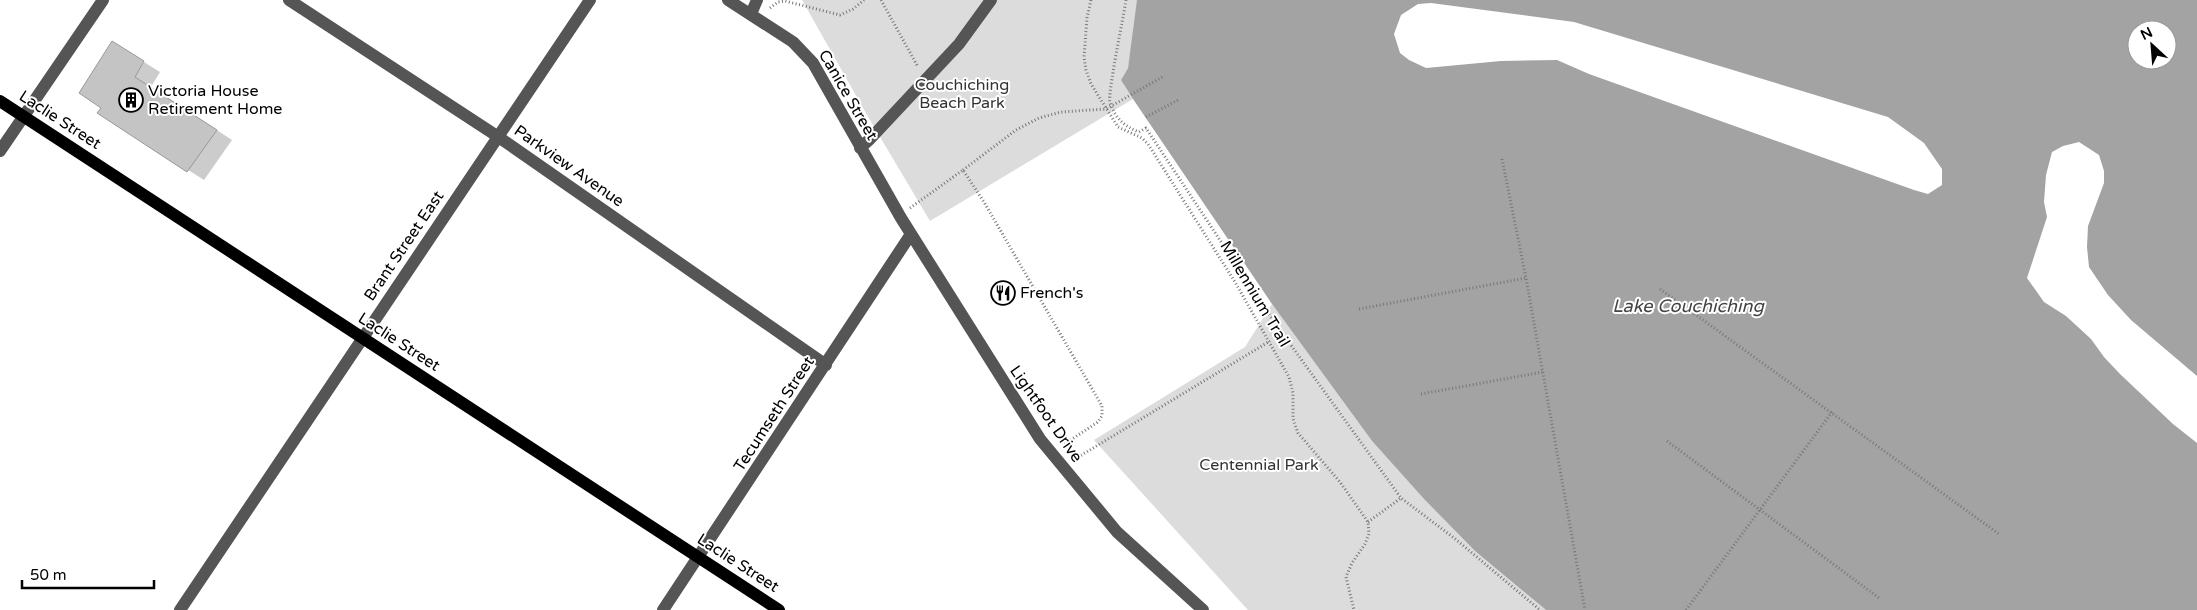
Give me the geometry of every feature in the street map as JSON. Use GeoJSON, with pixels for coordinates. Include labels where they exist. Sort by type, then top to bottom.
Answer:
{"type":"FeatureCollection","features":[{"type":"Feature","properties":{"kind":"main road","name":"Laclie Street"},"geometry":{"type":"LineString","coordinates":[[0,101],[780,610]]}},
{"type":"Feature","properties":{"kind":"street"},"geometry":{"type":"LineString","coordinates":[[0,151],[103,0]]}},
{"type":"Feature","properties":{"kind":"street","name":"Parkview Avenue"},"geometry":{"type":"LineString","coordinates":[[289,0],[497,136],[826,365]]}},
{"type":"Feature","properties":{"kind":"street","name":"Brant Street East"},"geometry":{"type":"LineString","coordinates":[[180,610],[590,0]]}},
{"type":"Feature","properties":{"kind":"street","name":"Canice Street"},"geometry":{"type":"LineString","coordinates":[[728,0],[793,42],[807,56],[911,234]]}},
{"type":"Feature","properties":{"kind":"street"},"geometry":{"type":"LineString","coordinates":[[860,148],[959,44],[992,0]]}},
{"type":"Feature","properties":{"kind":"street"},"geometry":{"type":"LineString","coordinates":[[751,14],[756,1]]}},
{"type":"Feature","properties":{"kind":"street","name":"Tecumseth Street"},"geometry":{"type":"LineString","coordinates":[[663,610],[911,234]]}},
{"type":"Feature","properties":{"kind":"street","name":"Lightfoot Drive"},"geometry":{"type":"LineString","coordinates":[[911,234],[1040,439],[1118,532],[1203,610]]}},
{"type":"Feature","properties":{"kind":"path"},"geometry":{"type":"LineString","coordinates":[[756,1],[769,11],[778,2],[785,2],[840,15],[853,9],[864,0]]}},
{"type":"Feature","properties":{"kind":"path"},"geometry":{"type":"LineString","coordinates":[[881,0],[925,80]]}},
{"type":"Feature","properties":{"kind":"path","name":"Millennium Trail"},"geometry":{"type":"LineString","coordinates":[[1091,0],[1086,36],[1086,70],[1091,84],[1120,129],[1142,138],[1148,144],[1270,341],[1289,378],[1292,393],[1293,420],[1298,433],[1340,482],[1368,522]]}},
{"type":"Feature","properties":{"kind":"path"},"geometry":{"type":"LineString","coordinates":[[1126,0],[1110,102],[1124,126],[1139,132],[1146,128],[1270,316],[1401,498],[1454,538],[1540,610]]}},
{"type":"Feature","properties":{"kind":"path"},"geometry":{"type":"LineString","coordinates":[[910,208],[1016,130],[1039,118],[1061,112],[1106,109],[1164,76]]}},
{"type":"Feature","properties":{"kind":"path"},"geometry":{"type":"LineString","coordinates":[[1146,117],[1178,100]]}},
{"type":"Feature","properties":{"kind":"path"},"geometry":{"type":"LineString","coordinates":[[1502,159],[1526,278],[1585,610]]}},
{"type":"Feature","properties":{"kind":"path"},"geometry":{"type":"LineString","coordinates":[[963,170],[984,202],[1102,406],[1102,416],[1098,422],[1064,447],[1058,438]]}},
{"type":"Feature","properties":{"kind":"path"},"geometry":{"type":"LineString","coordinates":[[905,200],[914,214]]}},
{"type":"Feature","properties":{"kind":"path"},"geometry":{"type":"LineString","coordinates":[[1359,309],[1526,278]]}},
{"type":"Feature","properties":{"kind":"path"},"geometry":{"type":"LineString","coordinates":[[1660,289],[1999,534]]}},
{"type":"Feature","properties":{"kind":"path"},"geometry":{"type":"LineString","coordinates":[[1074,459],[1270,341]]}},
{"type":"Feature","properties":{"kind":"path"},"geometry":{"type":"LineString","coordinates":[[1421,394],[1543,372]]}},
{"type":"Feature","properties":{"kind":"path"},"geometry":{"type":"LineString","coordinates":[[1686,610],[1832,412]]}},
{"type":"Feature","properties":{"kind":"path"},"geometry":{"type":"LineString","coordinates":[[1668,441],[1879,598]]}},
{"type":"Feature","properties":{"kind":"path"},"geometry":{"type":"LineString","coordinates":[[1070,454],[1077,464]]}},
{"type":"Feature","properties":{"kind":"path"},"geometry":{"type":"LineString","coordinates":[[1354,610],[1346,577],[1369,534],[1368,522],[1401,498]]}},
{"type":"Feature","properties":{"kind":"green space","name":"Couchiching Beach Park"},"geometry":{"type":"Polygon","coordinates":[[[802,0],[1139,0],[1128,68],[1121,80],[1133,99],[930,221],[802,0]]]}},
{"type":"Feature","properties":{"kind":"green space","name":"Centennial Park"},"geometry":{"type":"Polygon","coordinates":[[[1272,304],[1372,441],[1424,499],[1475,551],[1546,610],[1248,610],[1094,440],[1245,347],[1272,304]]]}},
{"type":"Feature","properties":{"kind":"water","name":"Lake Couchiching"},"geometry":{"type":"Polygon","coordinates":[[[1137,0],[2197,0],[2197,610],[1546,610],[1475,551],[1424,499],[1372,441],[1272,304],[1121,80],[1128,68],[1137,0]]]}},
{"type":"Feature","properties":{"kind":"pier"},"geometry":{"type":"Polygon","coordinates":[[[1431,3],[1574,22],[1888,117],[1924,143],[1942,169],[1942,185],[1928,194],[1914,190],[1589,74],[1557,60],[1501,61],[1426,68],[1409,60],[1400,53],[1394,34],[1401,15],[1418,4],[1431,3]]]}},
{"type":"Feature","properties":{"kind":"pier"},"geometry":{"type":"Polygon","coordinates":[[[2079,142],[2099,155],[2104,171],[2104,183],[2088,226],[2087,247],[2089,267],[2108,295],[2131,320],[2197,376],[2197,443],[2173,424],[2120,374],[2091,339],[2066,316],[2044,302],[2027,278],[2047,217],[2044,202],[2046,175],[2052,152],[2063,146],[2079,142]]]}},
{"type":"Feature","properties":{"kind":"building","name":"Victoria House Retirement Home"},"geometry":{"type":"Polygon","coordinates":[[[112,41],[144,61],[135,77],[217,130],[187,172],[97,113],[101,108],[79,93],[112,41]]]}},
{"type":"Feature","properties":{"kind":"place","name":"Victoria House Retirement Home"},"geometry":{"type":"Point","coordinates":[131,100]}},
{"type":"Feature","properties":{"kind":"place","name":"French's"},"geometry":{"type":"Point","coordinates":[1003,293]}}]}
